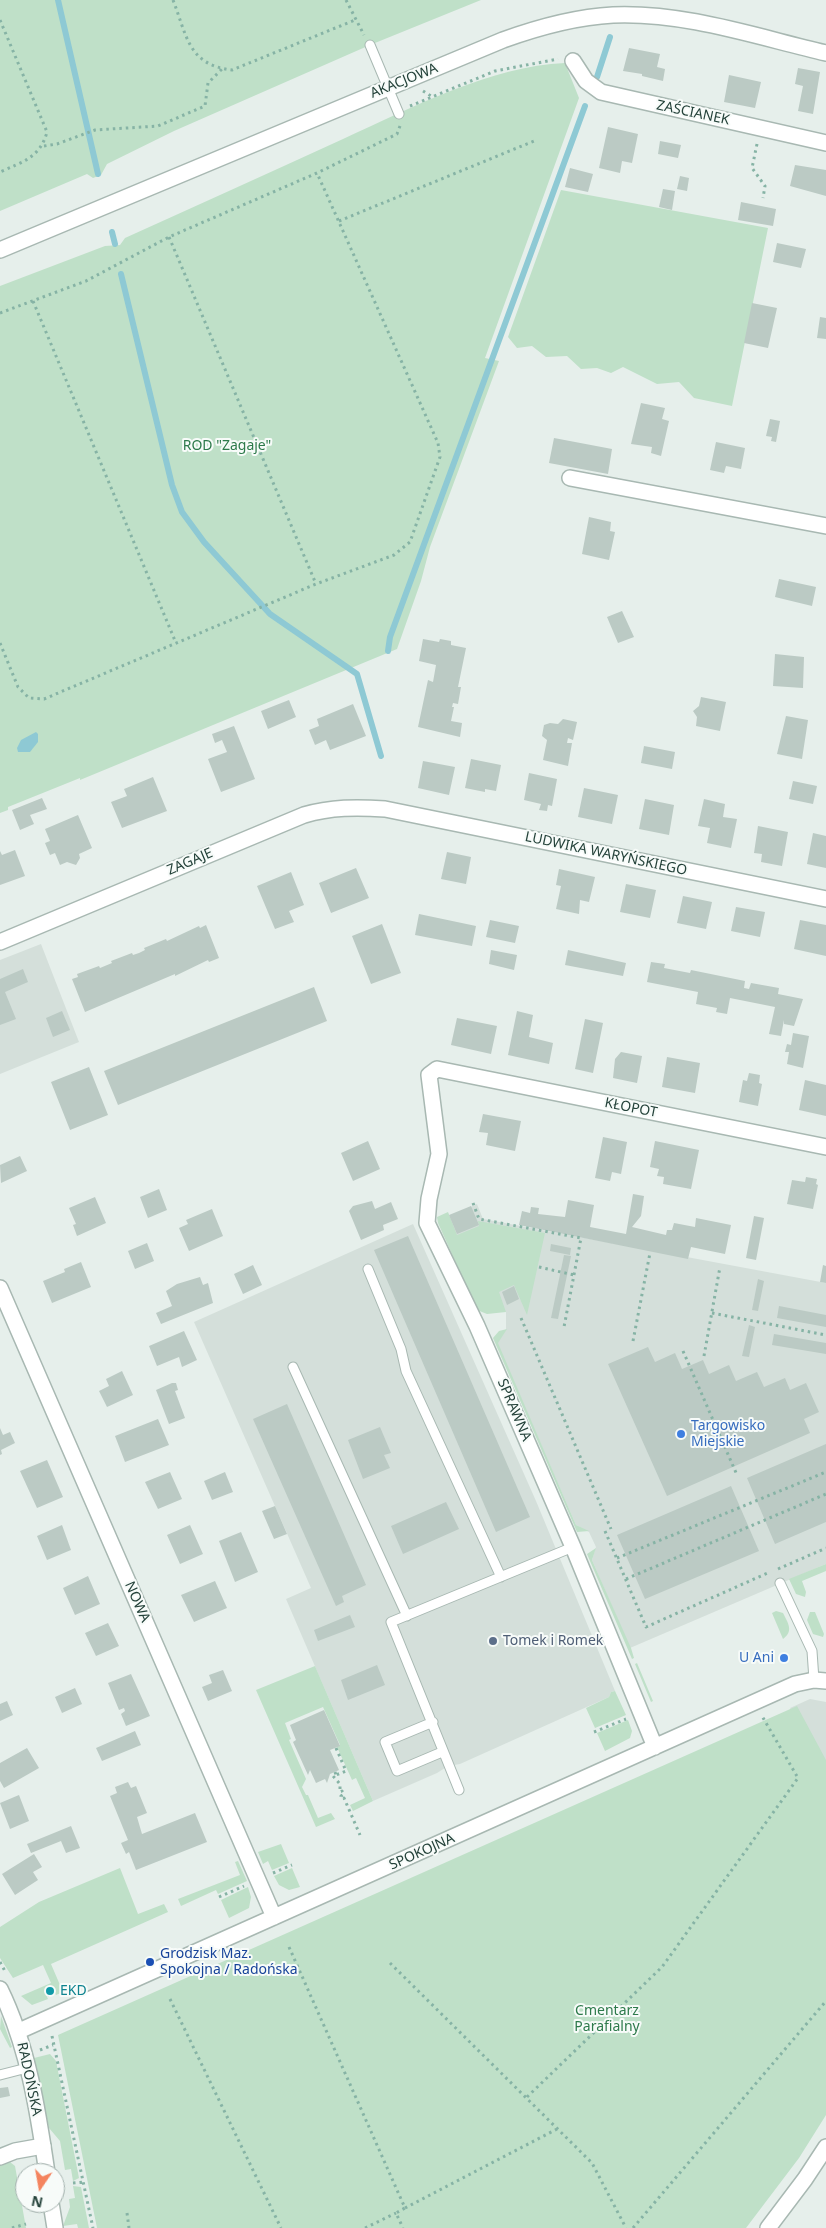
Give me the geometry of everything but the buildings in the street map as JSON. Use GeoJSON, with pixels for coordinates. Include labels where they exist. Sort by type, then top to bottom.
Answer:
{"type":"FeatureCollection","features":[{"type":"Feature","properties":{"kind":"street","name":"AKACJOWA"},"geometry":{"type":"LineString","coordinates":[[0,250],[529,31],[577,19],[614,15],[666,17],[826,53]]}},
{"type":"Feature","properties":{"kind":"street","name":"ZAŚCIANEK"},"geometry":{"type":"LineString","coordinates":[[573,61],[592,87],[608,94],[826,142]]}},
{"type":"Feature","properties":{"kind":"street"},"geometry":{"type":"LineString","coordinates":[[570,478],[826,526]]}},
{"type":"Feature","properties":{"kind":"street","name":"ZAGAJE"},"geometry":{"type":"LineString","coordinates":[[0,942],[304,815],[320,810],[351,807],[386,809]]}},
{"type":"Feature","properties":{"kind":"street","name":"LUDWIKA WARYŃSKIEGO"},"geometry":{"type":"LineString","coordinates":[[386,809],[826,899]]}},
{"type":"Feature","properties":{"kind":"street","name":"KŁOPOT"},"geometry":{"type":"LineString","coordinates":[[437,1069],[826,1147]]}},
{"type":"Feature","properties":{"kind":"street","name":"SPRAWNA"},"geometry":{"type":"LineString","coordinates":[[437,1069],[429,1075],[439,1154],[429,1199],[427,1223],[477,1326],[573,1547],[655,1747]]}},
{"type":"Feature","properties":{"kind":"street","name":"NOWA"},"geometry":{"type":"LineString","coordinates":[[0,1288],[274,1917]]}},
{"type":"Feature","properties":{"kind":"street","name":"SPOKOJNA"},"geometry":{"type":"LineString","coordinates":[[19,2031],[795,1684],[820,1680]]}},
{"type":"Feature","properties":{"kind":"street","name":"RADOŃSKA"},"geometry":{"type":"LineString","coordinates":[[0,1989],[19,2031],[46,2163]]}},
{"type":"Feature","properties":{"kind":"street"},"geometry":{"type":"LineString","coordinates":[[0,2157],[15,2151],[43,2146]]}},
{"type":"Feature","properties":{"kind":"street"},"geometry":{"type":"LineString","coordinates":[[768,2228],[805,2179],[826,2147]]}},
{"type":"Feature","properties":{"kind":"street"},"geometry":{"type":"LineString","coordinates":[[53,2213],[55,2228]]}},
{"type":"Feature","properties":{"kind":"lane"},"geometry":{"type":"LineString","coordinates":[[370,45],[398,112]]}},
{"type":"Feature","properties":{"kind":"lane"},"geometry":{"type":"LineString","coordinates":[[368,1269],[402,1349],[406,1371],[500,1577]]}},
{"type":"Feature","properties":{"kind":"lane"},"geometry":{"type":"LineString","coordinates":[[293,1367],[407,1616]]}},
{"type":"Feature","properties":{"kind":"lane"},"geometry":{"type":"LineString","coordinates":[[459,1790],[442,1752],[433,1722],[391,1622],[573,1547]]}},
{"type":"Feature","properties":{"kind":"lane"},"geometry":{"type":"LineString","coordinates":[[780,1583],[812,1650],[820,1680]]}},
{"type":"Feature","properties":{"kind":"lane"},"geometry":{"type":"LineString","coordinates":[[433,1722],[385,1742],[397,1771],[442,1752]]}},
{"type":"Feature","properties":{"kind":"lane"},"geometry":{"type":"LineString","coordinates":[[0,2075],[27,2068]]}},
{"type":"Feature","properties":{"kind":"path"},"geometry":{"type":"LineString","coordinates":[[173,0],[189,42],[200,60],[214,68],[222,69],[232,70],[355,20]]}},
{"type":"Feature","properties":{"kind":"path"},"geometry":{"type":"LineString","coordinates":[[346,0],[370,45]]}},
{"type":"Feature","properties":{"kind":"path"},"geometry":{"type":"LineString","coordinates":[[0,20],[47,132],[44,146]]}},
{"type":"Feature","properties":{"kind":"path"},"geometry":{"type":"LineString","coordinates":[[0,313],[86,281],[169,237],[317,173],[397,134],[400,124],[398,112],[495,70],[563,58],[573,61]]}},
{"type":"Feature","properties":{"kind":"path"},"geometry":{"type":"LineString","coordinates":[[0,172],[31,158],[44,146],[57,144],[95,130],[158,126],[205,106],[208,83],[222,69]]}},
{"type":"Feature","properties":{"kind":"path"},"geometry":{"type":"LineString","coordinates":[[758,137],[752,168],[764,186],[763,198]]}},
{"type":"Feature","properties":{"kind":"path"},"geometry":{"type":"LineString","coordinates":[[339,221],[534,141]]}},
{"type":"Feature","properties":{"kind":"path"},"geometry":{"type":"LineString","coordinates":[[0,643],[18,687],[30,698],[44,699],[316,584],[394,555],[410,542],[440,457],[438,442],[317,173]]}},
{"type":"Feature","properties":{"kind":"path"},"geometry":{"type":"LineString","coordinates":[[169,237],[316,584]]}},
{"type":"Feature","properties":{"kind":"path"},"geometry":{"type":"LineString","coordinates":[[33,301],[176,643]]}},
{"type":"Feature","properties":{"kind":"path"},"geometry":{"type":"LineString","coordinates":[[473,1204],[479,1219],[581,1238],[564,1327]]}},
{"type":"Feature","properties":{"kind":"path"},"geometry":{"type":"LineString","coordinates":[[633,1341],[650,1253]]}},
{"type":"Feature","properties":{"kind":"path"},"geometry":{"type":"LineString","coordinates":[[539,1267],[574,1275]]}},
{"type":"Feature","properties":{"kind":"path"},"geometry":{"type":"LineString","coordinates":[[704,1356],[720,1267]]}},
{"type":"Feature","properties":{"kind":"path"},"geometry":{"type":"LineString","coordinates":[[712,1313],[826,1335]]}},
{"type":"Feature","properties":{"kind":"path"},"geometry":{"type":"LineString","coordinates":[[521,1318],[611,1529]]}},
{"type":"Feature","properties":{"kind":"path"},"geometry":{"type":"LineString","coordinates":[[683,1351],[737,1475]]}},
{"type":"Feature","properties":{"kind":"path"},"geometry":{"type":"LineString","coordinates":[[617,1558],[826,1472]]}},
{"type":"Feature","properties":{"kind":"path"},"geometry":{"type":"LineString","coordinates":[[626,1579],[826,1494]]}},
{"type":"Feature","properties":{"kind":"path"},"geometry":{"type":"LineString","coordinates":[[605,1531],[646,1627],[826,1548]]}},
{"type":"Feature","properties":{"kind":"path"},"geometry":{"type":"LineString","coordinates":[[527,2097],[662,1967],[798,1778],[756,1703]]}},
{"type":"Feature","properties":{"kind":"path"},"geometry":{"type":"LineString","coordinates":[[594,1732],[631,1716]]}},
{"type":"Feature","properties":{"kind":"path"},"geometry":{"type":"LineString","coordinates":[[336,1748],[346,1771],[333,1776],[340,1784],[340,1792],[342,1791],[344,1794],[341,1796],[342,1799],[344,1798],[360,1835]]}},
{"type":"Feature","properties":{"kind":"path"},"geometry":{"type":"LineString","coordinates":[[270,1875],[292,1865]]}},
{"type":"Feature","properties":{"kind":"path"},"geometry":{"type":"LineString","coordinates":[[220,1897],[250,1883]]}},
{"type":"Feature","properties":{"kind":"path"},"geometry":{"type":"LineString","coordinates":[[289,1947],[405,2208]]}},
{"type":"Feature","properties":{"kind":"path"},"geometry":{"type":"LineString","coordinates":[[390,1963],[527,2097],[592,2164],[626,2228]]}},
{"type":"Feature","properties":{"kind":"path"},"geometry":{"type":"LineString","coordinates":[[170,1998],[281,2228]]}},
{"type":"Feature","properties":{"kind":"path"},"geometry":{"type":"LineString","coordinates":[[633,2228],[826,2001]]}},
{"type":"Feature","properties":{"kind":"path"},"geometry":{"type":"LineString","coordinates":[[33,2053],[54,2045],[93,2228]]}},
{"type":"Feature","properties":{"kind":"path"},"geometry":{"type":"LineString","coordinates":[[364,2228],[557,2129]]}},
{"type":"Feature","properties":{"kind":"path"},"geometry":{"type":"LineString","coordinates":[[73,2183],[84,2182]]}},
{"type":"Feature","properties":{"kind":"path"},"geometry":{"type":"LineString","coordinates":[[127,2213],[129,2228]]}},
{"type":"Feature","properties":{"kind":"path"},"geometry":{"type":"LineString","coordinates":[[396,2213],[403,2228]]}},
{"type":"Feature","properties":{"kind":"path"},"geometry":{"type":"LineString","coordinates":[[12,2228],[26,2224]]}},
{"type":"Feature","properties":{"kind":"shaded area"},"geometry":{"type":"Polygon","coordinates":[[[41,944],[79,1042],[0,1074],[0,960],[41,944]]]}},
{"type":"Feature","properties":{"kind":"shaded area","name":"Targowisko Miejskie"},"geometry":{"type":"Polygon","coordinates":[[[477,1204],[483,1219],[826,1283],[826,1564],[630,1648],[592,1560],[596,1547],[589,1532],[576,1525],[497,1343],[506,1329],[506,1312],[481,1305],[444,1219],[477,1204]]]}},
{"type":"Feature","properties":{"kind":"shaded area"},"geometry":{"type":"Polygon","coordinates":[[[413,1224],[536,1501],[615,1691],[611,1692],[609,1697],[460,1764],[448,1766],[437,1773],[373,1801],[286,1599],[311,1588],[194,1322],[413,1224]]]}},
{"type":"Feature","properties":{"kind":"shaded area"},"geometry":{"type":"Polygon","coordinates":[[[810,1699],[826,1702],[826,1775],[790,1708],[810,1699]]]}},
{"type":"Feature","properties":{"kind":"green space"},"geometry":{"type":"Polygon","coordinates":[[[0,0],[481,0],[370,45],[174,131],[107,164],[101,175],[93,178],[87,174],[0,211],[0,0]]]}},
{"type":"Feature","properties":{"kind":"green space","name":"ROD \"Zagaje\""},"geometry":{"type":"Polygon","coordinates":[[[565,63],[579,98],[485,358],[499,361],[430,547],[421,581],[397,649],[80,780],[80,778],[8,807],[8,810],[0,813],[0,286],[105,246],[120,245],[125,238],[452,90],[509,72],[565,63]]]}},
{"type":"Feature","properties":{"kind":"green space"},"geometry":{"type":"Polygon","coordinates":[[[561,190],[768,228],[732,406],[694,398],[679,382],[657,384],[623,367],[611,373],[597,368],[581,369],[567,356],[546,357],[532,346],[517,348],[508,337],[561,190]]]}},
{"type":"Feature","properties":{"kind":"green space"},"geometry":{"type":"Polygon","coordinates":[[[448,1212],[457,1235],[479,1226],[478,1221],[545,1233],[527,1315],[514,1285],[499,1292],[506,1312],[487,1314],[477,1310],[438,1223],[437,1217],[448,1212]]]}},
{"type":"Feature","properties":{"kind":"green space"},"geometry":{"type":"Polygon","coordinates":[[[507,1329],[498,1343],[576,1525],[589,1531],[577,1532],[493,1338],[499,1331],[507,1329]]]}},
{"type":"Feature","properties":{"kind":"green space"},"geometry":{"type":"Polygon","coordinates":[[[596,1548],[592,1560],[631,1648],[634,1658],[632,1659],[587,1554],[596,1548]]]}},
{"type":"Feature","properties":{"kind":"green space"},"geometry":{"type":"Polygon","coordinates":[[[826,1564],[826,1571],[802,1581],[806,1592],[805,1597],[796,1594],[789,1579],[826,1564]]]}},
{"type":"Feature","properties":{"kind":"green space"},"geometry":{"type":"Polygon","coordinates":[[[776,1611],[783,1613],[789,1627],[788,1633],[783,1639],[772,1613],[776,1611]]]}},
{"type":"Feature","properties":{"kind":"green space"},"geometry":{"type":"Polygon","coordinates":[[[810,1612],[815,1612],[824,1634],[823,1637],[813,1634],[807,1620],[810,1612]]]}},
{"type":"Feature","properties":{"kind":"green space"},"geometry":{"type":"Polygon","coordinates":[[[637,1663],[653,1701],[651,1702],[635,1664],[637,1663]]]}},
{"type":"Feature","properties":{"kind":"green space"},"geometry":{"type":"Polygon","coordinates":[[[315,1666],[373,1801],[353,1811],[350,1805],[365,1798],[356,1778],[352,1780],[337,1747],[340,1745],[323,1707],[285,1723],[291,1739],[289,1740],[306,1779],[302,1787],[306,1795],[308,1795],[318,1818],[331,1813],[335,1819],[316,1827],[256,1690],[315,1666]]]}},
{"type":"Feature","properties":{"kind":"green space"},"geometry":{"type":"Polygon","coordinates":[[[615,1691],[626,1715],[595,1728],[586,1708],[609,1697],[611,1692],[615,1691]]]}},
{"type":"Feature","properties":{"kind":"green space","name":"Cmentarz Parafialny"},"geometry":{"type":"Polygon","coordinates":[[[797,1706],[826,1760],[826,2115],[799,2158],[746,2228],[97,2228],[58,2035],[797,1706]]]}},
{"type":"Feature","properties":{"kind":"green space"},"geometry":{"type":"Polygon","coordinates":[[[628,1720],[632,1731],[630,1738],[605,1751],[597,1733],[628,1720]]]}},
{"type":"Feature","properties":{"kind":"green space"},"geometry":{"type":"Polygon","coordinates":[[[281,1844],[289,1863],[272,1870],[268,1861],[263,1864],[258,1852],[281,1844]]]}},
{"type":"Feature","properties":{"kind":"green space"},"geometry":{"type":"Polygon","coordinates":[[[238,1861],[247,1881],[218,1894],[216,1890],[181,1906],[178,1899],[240,1875],[235,1862],[238,1861]]]}},
{"type":"Feature","properties":{"kind":"green space"},"geometry":{"type":"Polygon","coordinates":[[[120,1868],[138,1914],[164,1904],[168,1912],[51,1964],[63,1992],[56,1995],[52,1986],[44,1990],[48,1999],[32,2005],[21,1996],[51,1983],[43,1965],[13,1978],[0,1958],[0,1927],[39,1902],[120,1868]]]}},
{"type":"Feature","properties":{"kind":"green space"},"geometry":{"type":"Polygon","coordinates":[[[292,1868],[300,1887],[289,1890],[279,1885],[274,1876],[292,1868]]]}},
{"type":"Feature","properties":{"kind":"green space"},"geometry":{"type":"Polygon","coordinates":[[[248,1887],[251,1897],[249,1908],[229,1918],[221,1900],[248,1887]]]}},
{"type":"Feature","properties":{"kind":"green space"},"geometry":{"type":"Polygon","coordinates":[[[1,2016],[12,2047],[10,2048],[0,2029],[1,2016]]]}},
{"type":"Feature","properties":{"kind":"green space"},"geometry":{"type":"Polygon","coordinates":[[[50,2054],[56,2061],[79,2178],[73,2181],[71,2169],[65,2170],[60,2141],[49,2128],[34,2058],[50,2054]]]}},
{"type":"Feature","properties":{"kind":"green space"},"geometry":{"type":"Polygon","coordinates":[[[10,2162],[15,2166],[15,2213],[23,2213],[26,2228],[0,2228],[0,2166],[10,2162]]]}},
{"type":"Feature","properties":{"kind":"green space"},"geometry":{"type":"Polygon","coordinates":[[[73,2186],[81,2187],[89,2228],[78,2228],[77,2224],[63,2226],[70,2207],[69,2199],[75,2198],[73,2186]]]}},
{"type":"Feature","properties":{"kind":"water"},"geometry":{"type":"Polygon","coordinates":[[[36,732],[38,734],[38,742],[30,752],[18,752],[17,748],[21,740],[36,732]]]}},
{"type":"Feature","properties":{"kind":"waterway"},"geometry":{"type":"LineString","coordinates":[[58,0],[98,174]]}},
{"type":"Feature","properties":{"kind":"waterway"},"geometry":{"type":"LineString","coordinates":[[597,77],[610,37]]}},
{"type":"Feature","properties":{"kind":"waterway"},"geometry":{"type":"LineString","coordinates":[[388,651],[390,637],[585,106]]}},
{"type":"Feature","properties":{"kind":"waterway"},"geometry":{"type":"LineString","coordinates":[[112,232],[115,244]]}},
{"type":"Feature","properties":{"kind":"waterway"},"geometry":{"type":"LineString","coordinates":[[121,274],[172,485],[182,512],[204,542],[270,614],[357,674],[381,756]]}},
{"type":"Feature","properties":{"kind":"place","name":"Targowisko Miejskie"},"geometry":{"type":"Point","coordinates":[681,1434]}},
{"type":"Feature","properties":{"kind":"place","name":"Tomek i Romek"},"geometry":{"type":"Point","coordinates":[493,1641]}},
{"type":"Feature","properties":{"kind":"place","name":"U Ani"},"geometry":{"type":"Point","coordinates":[784,1658]}},
{"type":"Feature","properties":{"kind":"place","name":"Grodzisk Maz. Spokojna / Radońska"},"geometry":{"type":"Point","coordinates":[150,1962]}},
{"type":"Feature","properties":{"kind":"place","name":"EKD"},"geometry":{"type":"Point","coordinates":[50,1991]}}]}
